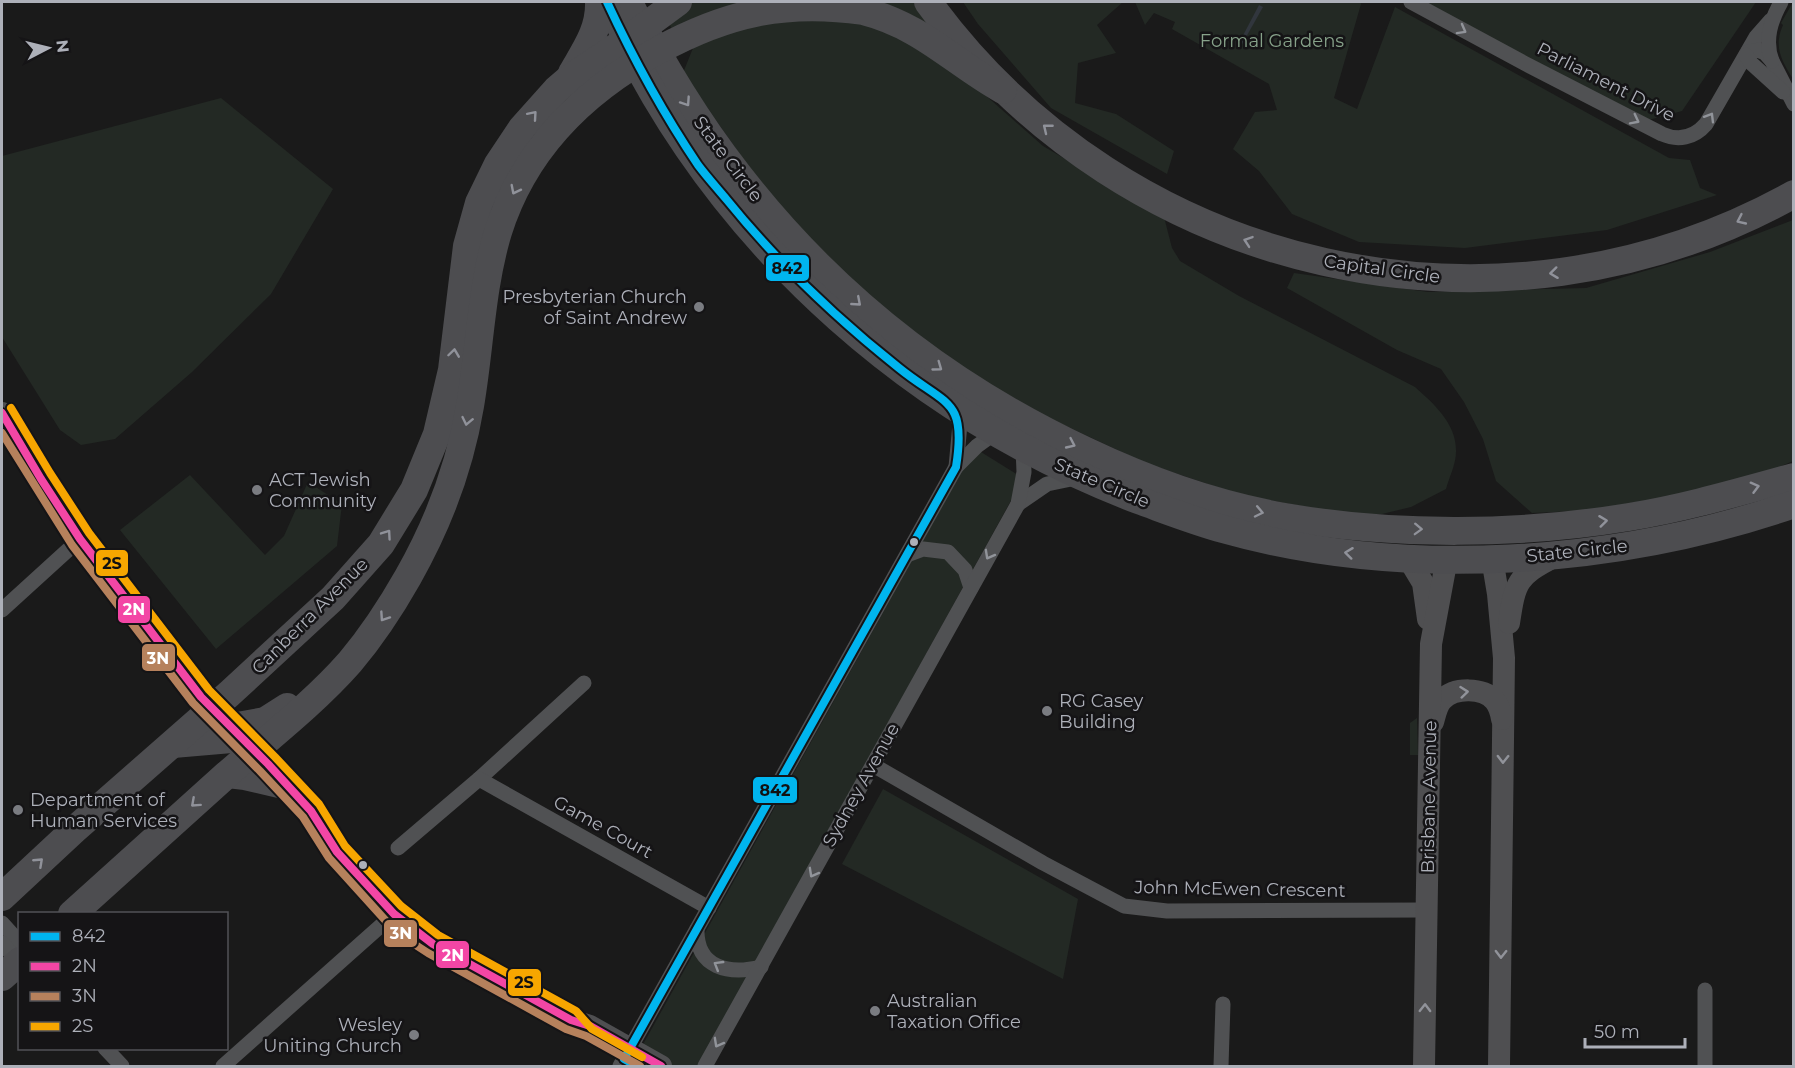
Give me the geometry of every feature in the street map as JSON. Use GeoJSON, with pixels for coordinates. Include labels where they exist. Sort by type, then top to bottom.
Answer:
{"type":"FeatureCollection","features":[{"type":"Feature","properties":{"kind":"highway"},"geometry":{"type":"LineString","coordinates":[[599,2],[598,18],[579,87],[632,95],[671,122]]}},
{"type":"Feature","properties":{"kind":"highway"},"geometry":{"type":"LineString","coordinates":[[640,46],[678,2]]}},
{"type":"Feature","properties":{"kind":"highway"},"geometry":{"type":"LineString","coordinates":[[928,2],[968,52],[1003,90]]}},
{"type":"Feature","properties":{"kind":"highway"},"geometry":{"type":"LineString","coordinates":[[640,46],[736,14],[778,6],[826,5],[863,11],[903,25],[931,40],[1003,90]]}},
{"type":"Feature","properties":{"kind":"highway","name":"Canberra Avenue"},"geometry":{"type":"LineString","coordinates":[[74,912],[228,774],[235,731],[333,598],[381,544],[408,502],[428,459],[444,408],[452,370],[465,253],[479,203],[498,164],[518,133],[548,98],[579,87],[640,46]]}},
{"type":"Feature","properties":{"kind":"highway","name":"State Circle"},"geometry":{"type":"LineString","coordinates":[[640,46],[671,122],[699,166],[749,208],[900,369],[948,403],[1007,425],[1065,442],[1141,475],[1209,499],[1286,517],[1356,525],[1452,530],[1544,527],[1629,517],[1717,498],[1794,477]]}},
{"type":"Feature","properties":{"kind":"highway","name":"State Circle"},"geometry":{"type":"LineString","coordinates":[[640,46],[694,114],[726,160],[749,208]]}},
{"type":"Feature","properties":{"kind":"highway","name":"Canberra Avenue"},"geometry":{"type":"LineString","coordinates":[[2,897],[172,744],[235,731],[266,721],[297,701],[321,690],[358,652],[383,618],[410,574],[435,524],[448,490],[464,435],[473,389],[488,274],[501,222],[513,195],[536,155],[560,125],[579,87]]}},
{"type":"Feature","properties":{"kind":"highway","name":"Capital Circle"},"geometry":{"type":"LineString","coordinates":[[1003,90],[1060,138],[1130,186],[1205,224],[1304,258],[1366,271],[1450,278],[1523,276],[1565,272],[1617,262],[1698,238],[1736,223],[1794,194]]}},
{"type":"Feature","properties":{"kind":"highway","name":"State Circle"},"geometry":{"type":"LineString","coordinates":[[822,287],[958,381],[1007,425]]}},
{"type":"Feature","properties":{"kind":"highway","name":"Sydney Avenue"},"geometry":{"type":"LineString","coordinates":[[1007,425],[1023,448]]}},
{"type":"Feature","properties":{"kind":"highway","name":"State Circle"},"geometry":{"type":"LineString","coordinates":[[1023,448],[1082,477],[1175,514],[1230,531],[1312,548],[1408,558],[1558,555],[1640,544],[1687,535],[1756,517],[1794,504]]}},
{"type":"Feature","properties":{"kind":"highway","name":"Brisbane Avenue"},"geometry":{"type":"LineString","coordinates":[[1447,558],[1452,530]]}},
{"type":"Feature","properties":{"kind":"highway"},"geometry":{"type":"LineString","coordinates":[[1489,530],[1492,558]]}},
{"type":"Feature","properties":{"kind":"highway"},"geometry":{"type":"LineString","coordinates":[[172,744],[235,731]]}},
{"type":"Feature","properties":{"kind":"highway"},"geometry":{"type":"LineString","coordinates":[[228,774],[288,786]]}},
{"type":"Feature","properties":{"kind":"main road","name":"State Circle"},"geometry":{"type":"LineString","coordinates":[[607,2],[640,46]]}},
{"type":"Feature","properties":{"kind":"main road","name":"State Circle"},"geometry":{"type":"LineString","coordinates":[[632,2],[640,46]]}},
{"type":"Feature","properties":{"kind":"main road"},"geometry":{"type":"LineString","coordinates":[[2,412],[41,479],[80,539],[201,697],[311,811],[337,852],[394,915],[433,944],[571,1020],[590,1026],[628,1060],[662,1066]]}},
{"type":"Feature","properties":{"kind":"main road"},"geometry":{"type":"LineString","coordinates":[[1504,658],[1516,586],[1532,568],[1558,555]]}},
{"type":"Feature","properties":{"kind":"main road"},"geometry":{"type":"LineString","coordinates":[[1408,558],[1424,588],[1431,644]]}},
{"type":"Feature","properties":{"kind":"main road","name":"Brisbane Avenue"},"geometry":{"type":"LineString","coordinates":[[1424,1066],[1431,644],[1447,558]]}},
{"type":"Feature","properties":{"kind":"main road"},"geometry":{"type":"LineString","coordinates":[[1492,558],[1504,658],[1499,1066]]}},
{"type":"Feature","properties":{"kind":"main road"},"geometry":{"type":"LineString","coordinates":[[1430,732],[1440,702],[1448,695],[1461,691],[1480,692],[1491,698],[1499,708],[1503,724]]}},
{"type":"Feature","properties":{"kind":"street","name":"Parliament Drive"},"geometry":{"type":"LineString","coordinates":[[1411,2],[1524,63],[1673,138],[1688,137],[1701,130],[1759,32],[1771,20],[1781,2]]}},
{"type":"Feature","properties":{"kind":"street","name":"Parliament Drive"},"geometry":{"type":"LineString","coordinates":[[1771,20],[1768,40],[1773,61],[1793,103]]}},
{"type":"Feature","properties":{"kind":"street"},"geometry":{"type":"LineString","coordinates":[[1773,61],[1761,51],[1747,54],[1751,63],[1777,85],[1793,103]]}},
{"type":"Feature","properties":{"kind":"street"},"geometry":{"type":"LineString","coordinates":[[948,403],[955,410],[960,424],[956,467]]}},
{"type":"Feature","properties":{"kind":"street"},"geometry":{"type":"LineString","coordinates":[[628,1060],[697,929],[956,467],[977,446],[1007,425]]}},
{"type":"Feature","properties":{"kind":"street","name":"Sydney Avenue"},"geometry":{"type":"LineString","coordinates":[[705,1066],[1018,504],[1024,472],[1023,448]]}},
{"type":"Feature","properties":{"kind":"street","name":"Sydney Avenue"},"geometry":{"type":"LineString","coordinates":[[1018,504],[1047,484],[1082,477]]}},
{"type":"Feature","properties":{"kind":"street"},"geometry":{"type":"LineString","coordinates":[[2,610],[80,539]]}},
{"type":"Feature","properties":{"kind":"street"},"geometry":{"type":"LineString","coordinates":[[907,555],[923,549],[948,552],[964,570],[971,588]]}},
{"type":"Feature","properties":{"kind":"street"},"geometry":{"type":"LineString","coordinates":[[398,848],[479,779],[584,683]]}},
{"type":"Feature","properties":{"kind":"street","name":"John McEwen Crescent"},"geometry":{"type":"LineString","coordinates":[[873,765],[1043,863],[1124,906],[1167,911],[1427,910]]}},
{"type":"Feature","properties":{"kind":"street","name":"Game Court"},"geometry":{"type":"LineString","coordinates":[[479,779],[709,908]]}},
{"type":"Feature","properties":{"kind":"street"},"geometry":{"type":"LineString","coordinates":[[223,1066],[394,915]]}},
{"type":"Feature","properties":{"kind":"street"},"geometry":{"type":"LineString","coordinates":[[2,923],[13,958]]}},
{"type":"Feature","properties":{"kind":"street"},"geometry":{"type":"LineString","coordinates":[[697,929],[697,941],[702,953],[723,969],[747,970],[760,967]]}},
{"type":"Feature","properties":{"kind":"street"},"geometry":{"type":"LineString","coordinates":[[1705,990],[1705,1066]]}},
{"type":"Feature","properties":{"kind":"street"},"geometry":{"type":"LineString","coordinates":[[1221,1066],[1223,1004]]}},
{"type":"Feature","properties":{"kind":"street"},"geometry":{"type":"LineString","coordinates":[[107,1050],[122,1066]]}},
{"type":"Feature","properties":{"kind":"green space"},"geometry":{"type":"Polygon","coordinates":[[[691,2],[760,2],[673,32],[669,23],[691,2]]]}},
{"type":"Feature","properties":{"kind":"green space"},"geometry":{"type":"Polygon","coordinates":[[[854,2],[918,2],[943,35],[854,2]]]}},
{"type":"Feature","properties":{"kind":"green space"},"geometry":{"type":"Polygon","coordinates":[[[963,2],[1123,2],[1097,25],[1116,53],[1078,63],[1075,103],[1116,114],[1174,151],[1167,174],[1051,108],[978,24],[963,2]]]}},
{"type":"Feature","properties":{"kind":"green space","name":"Formal Gardens"},"geometry":{"type":"Polygon","coordinates":[[[1135,2],[1360,2],[1334,98],[1357,109],[1395,7],[1669,158],[1690,160],[1700,188],[1717,195],[1607,230],[1465,248],[1359,242],[1292,214],[1259,171],[1233,149],[1255,112],[1277,110],[1269,84],[1172,29],[1175,22],[1154,13],[1145,25],[1135,2]]]}},
{"type":"Feature","properties":{"kind":"green space"},"geometry":{"type":"Polygon","coordinates":[[[1414,2],[1756,2],[1682,111],[1641,122],[1414,2]]]}},
{"type":"Feature","properties":{"kind":"green space"},"geometry":{"type":"Polygon","coordinates":[[[1793,2],[1793,79],[1782,60],[1779,40],[1783,25],[1781,23],[1793,2]]]}},
{"type":"Feature","properties":{"kind":"green space"},"geometry":{"type":"Polygon","coordinates":[[[815,14],[882,28],[950,64],[1043,146],[1164,217],[1172,248],[1180,261],[1239,296],[1415,387],[1443,415],[1453,432],[1456,457],[1446,489],[1411,507],[1382,514],[1354,515],[1244,496],[1145,463],[985,388],[843,275],[773,202],[683,73],[695,43],[744,23],[815,14]]]}},
{"type":"Feature","properties":{"kind":"green space"},"geometry":{"type":"Polygon","coordinates":[[[221,98],[333,189],[271,294],[192,372],[115,439],[81,445],[60,430],[2,337],[2,156],[221,98]]]}},
{"type":"Feature","properties":{"kind":"green space"},"geometry":{"type":"Polygon","coordinates":[[[1793,220],[1793,461],[1759,476],[1622,509],[1532,513],[1496,481],[1483,439],[1464,402],[1441,369],[1397,350],[1287,288],[1294,273],[1428,292],[1586,288],[1710,252],[1793,220]]]}},
{"type":"Feature","properties":{"kind":"green space"},"geometry":{"type":"Polygon","coordinates":[[[981,452],[1018,475],[1013,497],[698,1066],[631,1066],[965,465],[981,452]]]}},
{"type":"Feature","properties":{"kind":"green space"},"geometry":{"type":"Polygon","coordinates":[[[190,475],[265,555],[284,536],[308,482],[342,504],[337,546],[216,649],[120,530],[190,475]]]}},
{"type":"Feature","properties":{"kind":"green space"},"geometry":{"type":"Polygon","coordinates":[[[1417,718],[1418,755],[1410,755],[1410,723],[1417,718]]]}},
{"type":"Feature","properties":{"kind":"green space"},"geometry":{"type":"Polygon","coordinates":[[[883,789],[1078,899],[1063,979],[842,864],[883,789]]]}},
{"type":"Feature","properties":{"kind":"shaded area"},"geometry":{"type":"Polygon","coordinates":[[[1259,5],[1263,7],[1241,46],[1238,45],[1259,5]]]}},
{"type":"Feature","properties":{"kind":"transit line","name":"842"},"geometry":{"type":"LineString","coordinates":[[607,2],[661,105],[708,178],[746,223],[808,289],[876,349],[949,406],[955,415],[959,444],[956,467],[624,1059],[637,1066]]}},
{"type":"Feature","properties":{"kind":"transit line","name":"2S"},"geometry":{"type":"LineString","coordinates":[[11,408],[89,533],[209,690],[319,804],[345,846],[401,906],[438,935],[576,1011],[592,1029],[642,1057]]}},
{"type":"Feature","properties":{"kind":"transit line","name":"2N"},"geometry":{"type":"LineString","coordinates":[[2,413],[80,539],[201,697],[311,811],[337,852],[394,914],[433,944],[571,1020],[590,1026],[661,1066]]}},
{"type":"Feature","properties":{"kind":"transit line","name":"3N"},"geometry":{"type":"LineString","coordinates":[[2,433],[72,545],[193,703],[303,817],[329,858],[386,921],[428,953],[566,1029],[586,1036],[640,1066]]}},
{"type":"Feature","properties":{"kind":"place","name":"Presbyterian Church of Saint Andrew"},"geometry":{"type":"Point","coordinates":[699,307]}},
{"type":"Feature","properties":{"kind":"place","name":"ACT Jewish Community"},"geometry":{"type":"Point","coordinates":[257,490]}},
{"type":"Feature","properties":{"kind":"place","name":"RG Casey Building"},"geometry":{"type":"Point","coordinates":[1047,711]}},
{"type":"Feature","properties":{"kind":"place","name":"Department of Human Services"},"geometry":{"type":"Point","coordinates":[18,810]}},
{"type":"Feature","properties":{"kind":"place","name":"Australian Taxation Office"},"geometry":{"type":"Point","coordinates":[875,1011]}},
{"type":"Feature","properties":{"kind":"place","name":"Wesley Uniting Church"},"geometry":{"type":"Point","coordinates":[414,1035]}}]}
